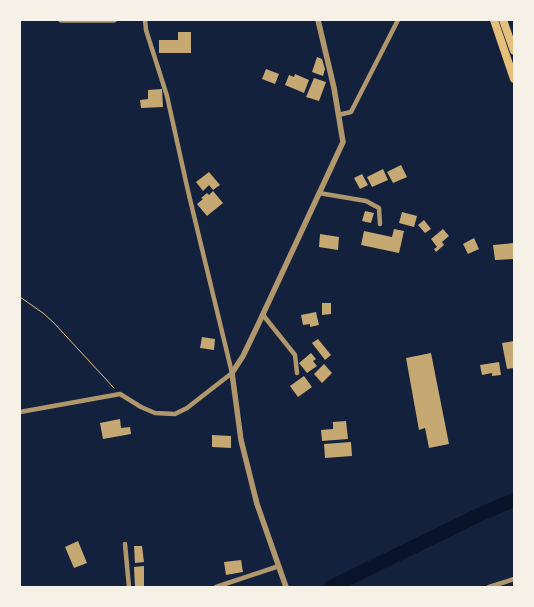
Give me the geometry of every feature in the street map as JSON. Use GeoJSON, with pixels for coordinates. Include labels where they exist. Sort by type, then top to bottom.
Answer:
{"type":"FeatureCollection","features":[{"type":"Feature","properties":{"kind":"highway"},"geometry":{"type":"LineString","coordinates":[[494,20],[514,79]]}},
{"type":"Feature","properties":{"kind":"highway"},"geometry":{"type":"LineString","coordinates":[[503,20],[514,51]]}},
{"type":"Feature","properties":{"kind":"street"},"geometry":{"type":"LineString","coordinates":[[61,20],[114,20]]}},
{"type":"Feature","properties":{"kind":"street"},"geometry":{"type":"LineString","coordinates":[[145,20],[146,30],[167,96],[232,373],[241,440],[256,504],[285,584]]}},
{"type":"Feature","properties":{"kind":"street"},"geometry":{"type":"LineString","coordinates":[[20,412],[120,394],[155,414],[175,414],[187,408],[232,373],[243,356],[263,315],[343,142],[318,20]]}},
{"type":"Feature","properties":{"kind":"street"},"geometry":{"type":"LineString","coordinates":[[338,114],[351,112],[398,20]]}},
{"type":"Feature","properties":{"kind":"street"},"geometry":{"type":"LineString","coordinates":[[319,193],[366,201],[380,208],[380,224]]}},
{"type":"Feature","properties":{"kind":"street"},"geometry":{"type":"LineString","coordinates":[[263,315],[295,355],[297,373]]}},
{"type":"Feature","properties":{"kind":"street"},"geometry":{"type":"LineString","coordinates":[[125,544],[129,587]]}},
{"type":"Feature","properties":{"kind":"street"},"geometry":{"type":"LineString","coordinates":[[216,587],[279,566]]}},
{"type":"Feature","properties":{"kind":"street"},"geometry":{"type":"LineString","coordinates":[[489,587],[514,579]]}},
{"type":"Feature","properties":{"kind":"path"},"geometry":{"type":"LineString","coordinates":[[20,297],[44,313],[120,394]]}},
{"type":"Feature","properties":{"kind":"building"},"geometry":{"type":"Polygon","coordinates":[[[178,32],[191,32],[191,53],[159,53],[159,40],[178,40],[178,32]]]}},
{"type":"Feature","properties":{"kind":"building"},"geometry":{"type":"Polygon","coordinates":[[[317,57],[322,59],[325,69],[323,76],[312,72],[317,57]]]}},
{"type":"Feature","properties":{"kind":"building"},"geometry":{"type":"Polygon","coordinates":[[[266,69],[279,74],[275,84],[262,79],[266,69]]]}},
{"type":"Feature","properties":{"kind":"building"},"geometry":{"type":"Polygon","coordinates":[[[295,74],[309,80],[304,93],[285,85],[289,75],[294,77],[295,74]]]}},
{"type":"Feature","properties":{"kind":"building"},"geometry":{"type":"Polygon","coordinates":[[[314,78],[326,82],[319,101],[306,97],[314,78]]]}},
{"type":"Feature","properties":{"kind":"building"},"geometry":{"type":"Polygon","coordinates":[[[162,89],[163,107],[141,108],[140,100],[148,99],[148,90],[162,89]]]}},
{"type":"Feature","properties":{"kind":"building"},"geometry":{"type":"Polygon","coordinates":[[[401,165],[407,177],[393,183],[387,172],[401,165]]]}},
{"type":"Feature","properties":{"kind":"building"},"geometry":{"type":"Polygon","coordinates":[[[383,169],[388,180],[372,187],[367,177],[383,169]]]}},
{"type":"Feature","properties":{"kind":"building"},"geometry":{"type":"Polygon","coordinates":[[[209,172],[220,185],[213,190],[209,185],[203,191],[196,182],[209,172]]]}},
{"type":"Feature","properties":{"kind":"building"},"geometry":{"type":"Polygon","coordinates":[[[362,174],[368,185],[360,189],[354,178],[362,174]]]}},
{"type":"Feature","properties":{"kind":"building"},"geometry":{"type":"Polygon","coordinates":[[[213,191],[223,203],[207,216],[197,204],[207,193],[209,195],[213,191]]]}},
{"type":"Feature","properties":{"kind":"building"},"geometry":{"type":"Polygon","coordinates":[[[365,211],[374,213],[371,223],[362,221],[365,211]]]}},
{"type":"Feature","properties":{"kind":"building"},"geometry":{"type":"Polygon","coordinates":[[[402,212],[417,216],[414,227],[399,223],[402,212]]]}},
{"type":"Feature","properties":{"kind":"building"},"geometry":{"type":"Polygon","coordinates":[[[424,220],[431,229],[425,233],[418,225],[424,220]]]}},
{"type":"Feature","properties":{"kind":"building"},"geometry":{"type":"Polygon","coordinates":[[[394,229],[404,231],[399,253],[361,245],[364,231],[392,237],[394,229]]]}},
{"type":"Feature","properties":{"kind":"building"},"geometry":{"type":"Polygon","coordinates":[[[443,229],[449,236],[442,242],[444,245],[436,252],[434,249],[437,247],[431,239],[443,229]]]}},
{"type":"Feature","properties":{"kind":"building"},"geometry":{"type":"Polygon","coordinates":[[[320,234],[339,237],[338,250],[319,247],[320,234]]]}},
{"type":"Feature","properties":{"kind":"building"},"geometry":{"type":"Polygon","coordinates":[[[474,238],[479,249],[468,254],[463,244],[474,238]]]}},
{"type":"Feature","properties":{"kind":"building"},"geometry":{"type":"Polygon","coordinates":[[[514,243],[514,259],[495,260],[493,245],[514,243]]]}},
{"type":"Feature","properties":{"kind":"building"},"geometry":{"type":"Polygon","coordinates":[[[322,303],[331,303],[331,314],[322,315],[322,303]]]}},
{"type":"Feature","properties":{"kind":"building"},"geometry":{"type":"Polygon","coordinates":[[[316,312],[319,325],[310,327],[310,324],[303,325],[301,315],[316,312]]]}},
{"type":"Feature","properties":{"kind":"building"},"geometry":{"type":"Polygon","coordinates":[[[202,337],[215,339],[214,350],[200,348],[202,337]]]}},
{"type":"Feature","properties":{"kind":"building"},"geometry":{"type":"Polygon","coordinates":[[[318,339],[331,355],[325,360],[312,343],[318,339]]]}},
{"type":"Feature","properties":{"kind":"building"},"geometry":{"type":"Polygon","coordinates":[[[514,341],[514,368],[507,369],[502,343],[514,341]]]}},
{"type":"Feature","properties":{"kind":"building"},"geometry":{"type":"Polygon","coordinates":[[[311,353],[316,359],[313,361],[317,366],[307,373],[299,363],[311,353]]]}},
{"type":"Feature","properties":{"kind":"building"},"geometry":{"type":"Polygon","coordinates":[[[431,353],[449,444],[429,448],[425,428],[419,430],[406,358],[431,353]]]}},
{"type":"Feature","properties":{"kind":"building"},"geometry":{"type":"Polygon","coordinates":[[[499,362],[501,375],[492,376],[492,373],[482,375],[480,365],[499,362]]]}},
{"type":"Feature","properties":{"kind":"building"},"geometry":{"type":"Polygon","coordinates":[[[324,364],[332,373],[322,383],[314,374],[324,364]]]}},
{"type":"Feature","properties":{"kind":"building"},"geometry":{"type":"Polygon","coordinates":[[[304,376],[312,387],[298,397],[290,386],[304,376]]]}},
{"type":"Feature","properties":{"kind":"building"},"geometry":{"type":"Polygon","coordinates":[[[120,419],[121,428],[130,427],[131,434],[103,439],[100,423],[120,419]]]}},
{"type":"Feature","properties":{"kind":"building"},"geometry":{"type":"Polygon","coordinates":[[[346,421],[348,439],[322,441],[321,430],[333,429],[333,422],[346,421]]]}},
{"type":"Feature","properties":{"kind":"building"},"geometry":{"type":"Polygon","coordinates":[[[212,435],[231,436],[231,448],[212,447],[212,435]]]}},
{"type":"Feature","properties":{"kind":"building"},"geometry":{"type":"Polygon","coordinates":[[[351,442],[352,456],[325,458],[324,444],[351,442]]]}},
{"type":"Feature","properties":{"kind":"building"},"geometry":{"type":"Polygon","coordinates":[[[78,541],[87,563],[74,568],[65,547],[78,541]]]}},
{"type":"Feature","properties":{"kind":"building"},"geometry":{"type":"Polygon","coordinates":[[[134,546],[142,546],[144,562],[135,563],[134,546]]]}},
{"type":"Feature","properties":{"kind":"building"},"geometry":{"type":"Polygon","coordinates":[[[241,560],[243,572],[226,575],[224,562],[241,560]]]}},
{"type":"Feature","properties":{"kind":"building"},"geometry":{"type":"Polygon","coordinates":[[[144,566],[144,587],[135,587],[134,567],[144,566]]]}},
{"type":"Feature","properties":{"kind":"waterway"},"geometry":{"type":"LineString","coordinates":[[331,587],[481,514],[514,500]]}}]}
